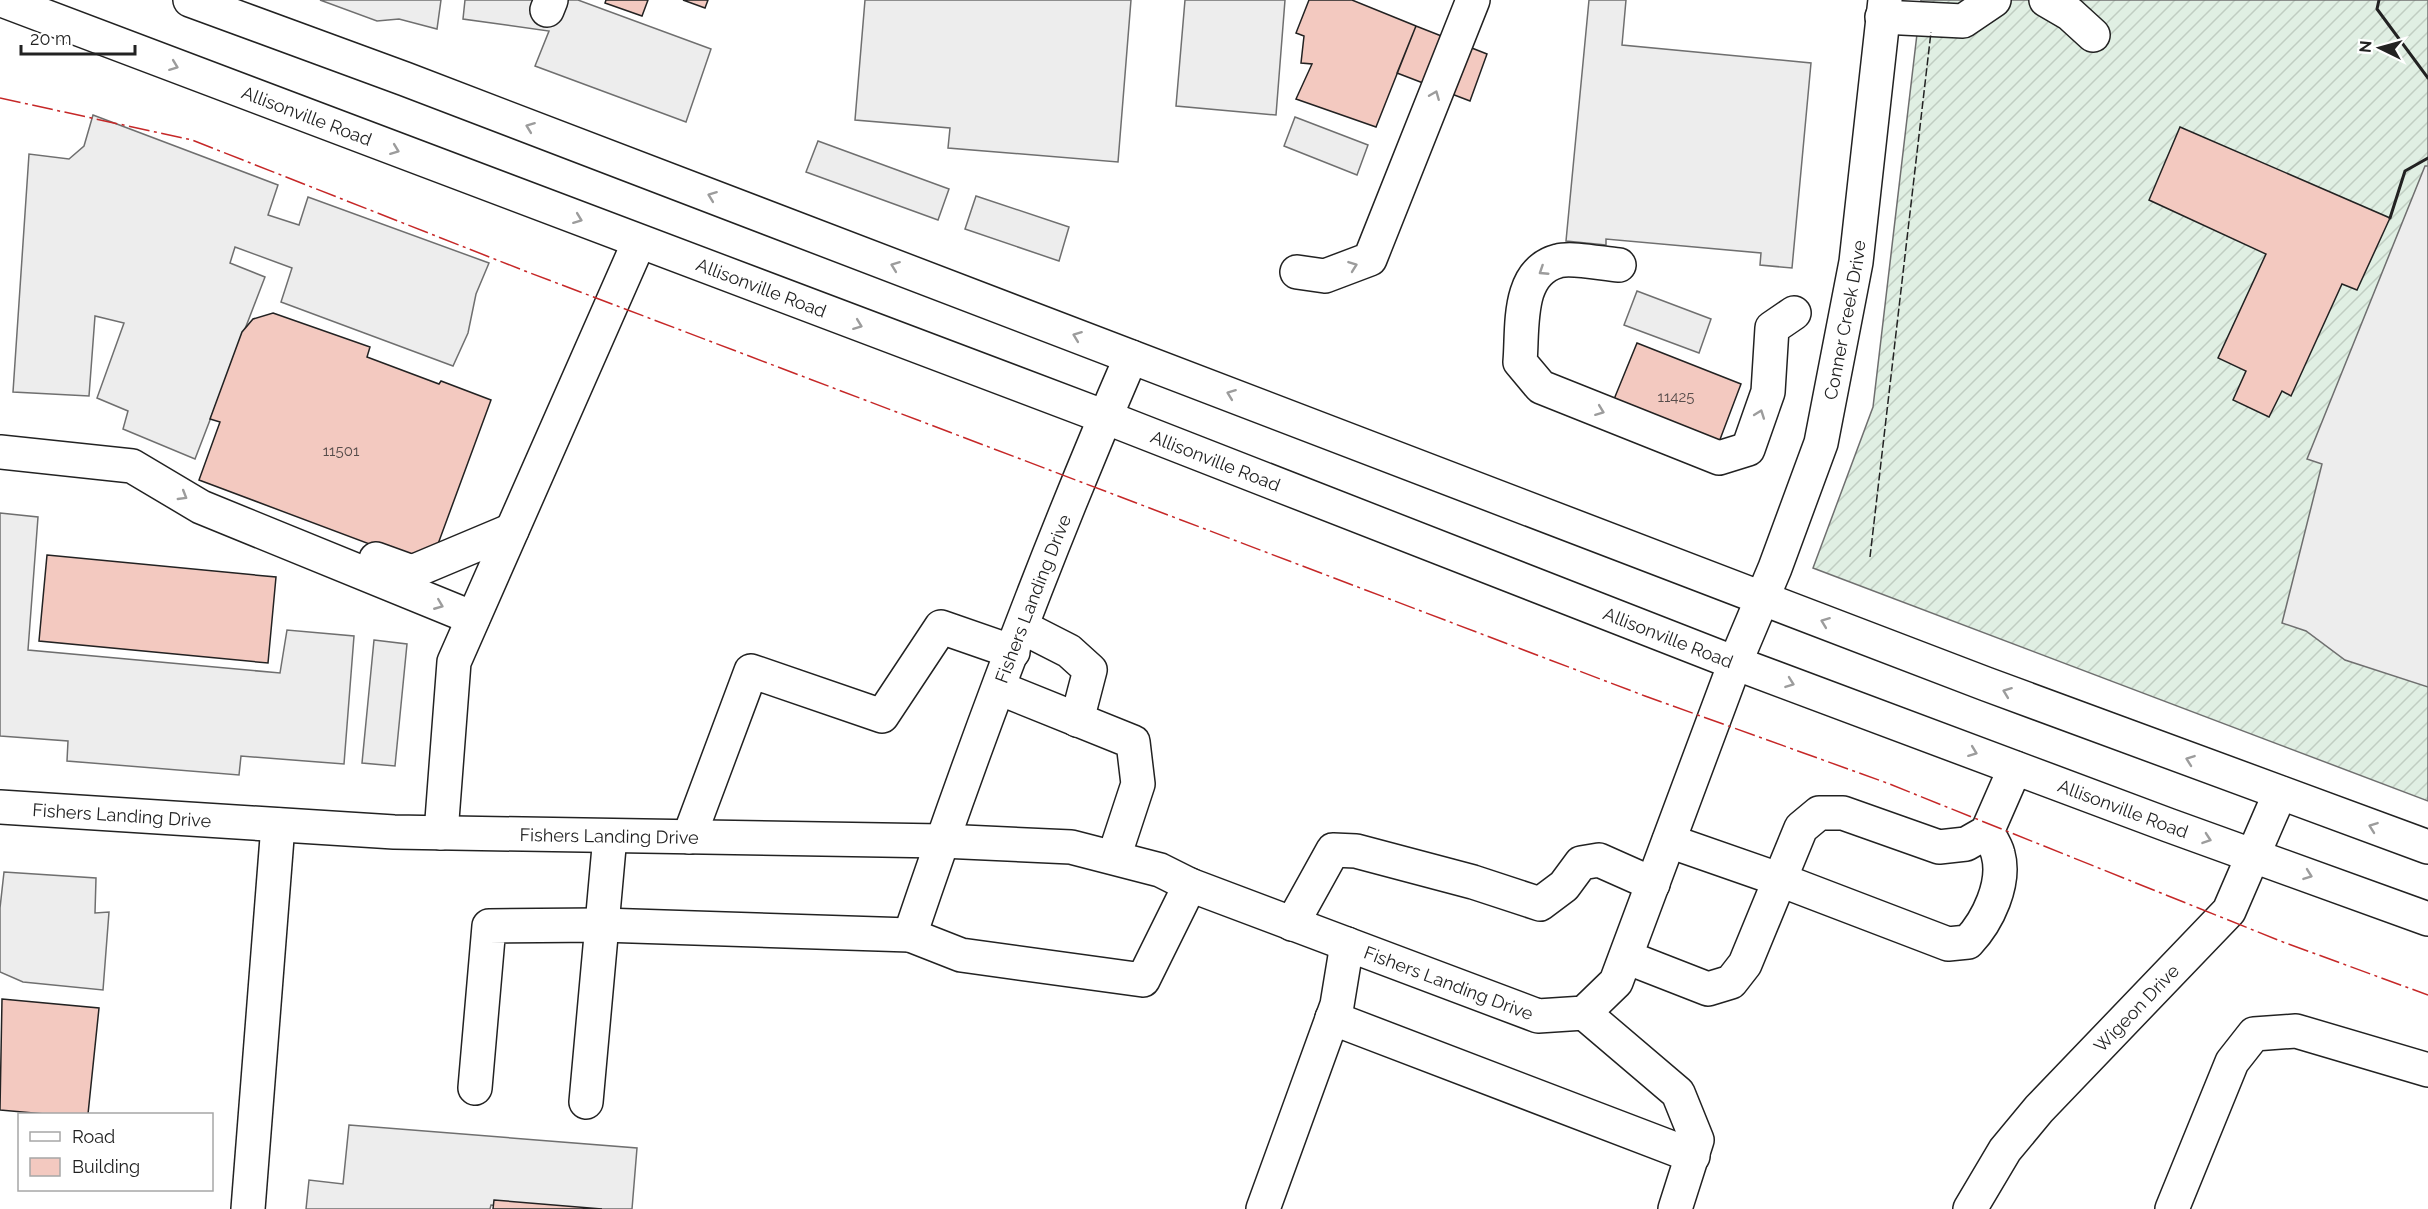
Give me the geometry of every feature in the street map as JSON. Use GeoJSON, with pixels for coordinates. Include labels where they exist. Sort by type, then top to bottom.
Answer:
{"type":"FeatureCollection","features":[{"type":"Feature","properties":{"kind":"main road","name":"Allisonville Road"},"geometry":{"type":"LineString","coordinates":[[2,0],[1105,417],[1735,663],[2428,919]]}},
{"type":"Feature","properties":{"kind":"main road"},"geometry":{"type":"LineString","coordinates":[[190,0],[405,79],[1131,357],[1756,612],[2280,793],[2428,847]]}},
{"type":"Feature","properties":{"kind":"main road"},"geometry":{"type":"LineString","coordinates":[[1296,272],[1325,276],[1370,260],[1473,0]]}},
{"type":"Feature","properties":{"kind":"main road"},"geometry":{"type":"LineString","coordinates":[[1883,9],[1963,21],[1994,0]]}},
{"type":"Feature","properties":{"kind":"main road"},"geometry":{"type":"LineString","coordinates":[[2046,0],[2070,14],[2093,35]]}},
{"type":"Feature","properties":{"kind":"main road","name":"Conner Creek Drive"},"geometry":{"type":"LineString","coordinates":[[1756,612],[1775,568],[1821,443],[1856,262],[1883,9]]}},
{"type":"Feature","properties":{"kind":"main road"},"geometry":{"type":"LineString","coordinates":[[441,833],[454,662],[639,242]]}},
{"type":"Feature","properties":{"kind":"main road"},"geometry":{"type":"LineString","coordinates":[[1619,264],[1559,261],[1535,274],[1525,295],[1521,362],[1541,387],[1719,458],[1748,449],[1768,392],[1772,328],[1794,313]]}},
{"type":"Feature","properties":{"kind":"main road","name":"Fishers Landing Drive"},"geometry":{"type":"LineString","coordinates":[[942,842],[1074,489],[1131,357]]}},
{"type":"Feature","properties":{"kind":"main road"},"geometry":{"type":"LineString","coordinates":[[0,452],[132,466],[201,507],[473,618]]}},
{"type":"Feature","properties":{"kind":"main road"},"geometry":{"type":"LineString","coordinates":[[319,555],[339,545],[412,572],[512,530]]}},
{"type":"Feature","properties":{"kind":"main road"},"geometry":{"type":"LineString","coordinates":[[1675,1209],[1697,1140],[1678,1093],[1584,1013],[1616,982],[1756,612]]}},
{"type":"Feature","properties":{"kind":"main road"},"geometry":{"type":"LineString","coordinates":[[689,837],[750,671],[882,716],[941,627],[1017,639],[1069,651],[1090,670],[1077,720]]}},
{"type":"Feature","properties":{"kind":"main road"},"geometry":{"type":"LineString","coordinates":[[999,688],[1133,742],[1138,784],[1114,856]]}},
{"type":"Feature","properties":{"kind":"main road"},"geometry":{"type":"LineString","coordinates":[[1626,957],[1708,989],[1731,982],[1745,964],[1778,879],[1801,828],[1819,813],[1843,813],[1939,847],[1966,844],[1987,832],[2015,768]]}},
{"type":"Feature","properties":{"kind":"main road","name":"Wigeon Drive"},"geometry":{"type":"LineString","coordinates":[[1970,1209],[2005,1150],[2039,1108],[2229,911],[2280,793]]}},
{"type":"Feature","properties":{"kind":"main road","name":"Fishers Landing Drive"},"geometry":{"type":"LineString","coordinates":[[0,807],[441,833],[942,842],[1071,847],[1114,856],[1160,870],[1190,885],[1538,1017],[1584,1013]]}},
{"type":"Feature","properties":{"kind":"main road"},"geometry":{"type":"LineString","coordinates":[[248,1209],[278,825]]}},
{"type":"Feature","properties":{"kind":"main road"},"geometry":{"type":"LineString","coordinates":[[1669,841],[1778,879],[1948,944],[1968,942],[1982,927],[2000,878],[1998,853],[1987,832]]}},
{"type":"Feature","properties":{"kind":"main road"},"geometry":{"type":"LineString","coordinates":[[586,1102],[610,836]]}},
{"type":"Feature","properties":{"kind":"main road"},"geometry":{"type":"LineString","coordinates":[[910,936],[942,842]]}},
{"type":"Feature","properties":{"kind":"main road"},"geometry":{"type":"LineString","coordinates":[[1293,924],[1334,850],[1356,851],[1473,882],[1540,904],[1564,886],[1581,863],[1599,860],[1653,884]]}},
{"type":"Feature","properties":{"kind":"main road"},"geometry":{"type":"LineString","coordinates":[[475,1088],[489,926],[602,925],[910,936],[962,955],[1143,980],[1190,885]]}},
{"type":"Feature","properties":{"kind":"main road"},"geometry":{"type":"LineString","coordinates":[[1263,1209],[1337,1005],[1347,944]]}},
{"type":"Feature","properties":{"kind":"main road"},"geometry":{"type":"LineString","coordinates":[[1332,1018],[1692,1156]]}},
{"type":"Feature","properties":{"kind":"main road"},"geometry":{"type":"LineString","coordinates":[[2172,1209],[2232,1062],[2254,1034],[2296,1031],[2428,1070]]}},
{"type":"Feature","properties":{"kind":"green space"},"geometry":{"type":"Polygon","coordinates":[[[1921,0],[2428,0],[2428,801],[1813,568],[1873,407],[1921,0]]]}},
{"type":"Feature","properties":{"kind":"shaded area"},"geometry":{"type":"Polygon","coordinates":[[[320,0],[441,0],[437,29],[399,19],[377,21],[320,0]]]}},
{"type":"Feature","properties":{"kind":"shaded area"},"geometry":{"type":"Polygon","coordinates":[[[465,0],[578,0],[711,49],[686,122],[535,66],[549,31],[463,19],[465,0]]]}},
{"type":"Feature","properties":{"kind":"shaded area"},"geometry":{"type":"Polygon","coordinates":[[[865,0],[1131,0],[1118,162],[948,148],[950,128],[855,120],[865,0]]]}},
{"type":"Feature","properties":{"kind":"shaded area"},"geometry":{"type":"Polygon","coordinates":[[[1185,0],[1285,0],[1276,115],[1176,106],[1185,0]]]}},
{"type":"Feature","properties":{"kind":"shaded area"},"geometry":{"type":"Polygon","coordinates":[[[1589,0],[1626,0],[1622,45],[1811,63],[1792,268],[1760,265],[1761,253],[1606,239],[1606,245],[1566,241],[1589,0]]]}},
{"type":"Feature","properties":{"kind":"shaded area"},"geometry":{"type":"Polygon","coordinates":[[[93,115],[278,185],[268,215],[299,225],[308,197],[489,263],[476,294],[468,333],[453,366],[281,302],[292,268],[235,247],[230,263],[265,277],[195,459],[123,429],[128,411],[97,398],[124,323],[95,316],[89,396],[13,392],[29,154],[69,159],[84,146],[93,115]]]}},
{"type":"Feature","properties":{"kind":"shaded area"},"geometry":{"type":"Polygon","coordinates":[[[1295,117],[1368,145],[1357,175],[1284,146],[1295,117]]]}},
{"type":"Feature","properties":{"kind":"shaded area"},"geometry":{"type":"Polygon","coordinates":[[[818,141],[949,189],[938,220],[806,172],[818,141]]]}},
{"type":"Feature","properties":{"kind":"shaded area"},"geometry":{"type":"Polygon","coordinates":[[[2425,166],[2428,166],[2428,687],[2345,660],[2306,631],[2282,623],[2322,464],[2307,459],[2425,166]]]}},
{"type":"Feature","properties":{"kind":"shaded area"},"geometry":{"type":"Polygon","coordinates":[[[976,196],[1069,227],[1059,261],[965,229],[976,196]]]}},
{"type":"Feature","properties":{"kind":"shaded area"},"geometry":{"type":"Polygon","coordinates":[[[1637,291],[1711,319],[1699,353],[1624,325],[1637,291]]]}},
{"type":"Feature","properties":{"kind":"shaded area"},"geometry":{"type":"Polygon","coordinates":[[[0,513],[38,517],[28,650],[280,673],[287,630],[354,636],[344,764],[241,756],[239,775],[67,761],[68,741],[0,736],[0,513]]]}},
{"type":"Feature","properties":{"kind":"shaded area"},"geometry":{"type":"Polygon","coordinates":[[[374,640],[407,644],[395,766],[362,763],[374,640]]]}},
{"type":"Feature","properties":{"kind":"shaded area"},"geometry":{"type":"Polygon","coordinates":[[[4,872],[96,878],[95,913],[109,912],[103,990],[23,982],[0,972],[0,908],[4,872]]]}},
{"type":"Feature","properties":{"kind":"shaded area"},"geometry":{"type":"Polygon","coordinates":[[[349,1125],[637,1148],[632,1209],[545,1209],[491,1205],[490,1209],[306,1209],[309,1180],[343,1184],[349,1125]]]}},
{"type":"Feature","properties":{"kind":"building"},"geometry":{"type":"Polygon","coordinates":[[[606,0],[648,0],[642,16],[605,3],[606,0]]]}},
{"type":"Feature","properties":{"kind":"building"},"geometry":{"type":"Polygon","coordinates":[[[683,0],[708,0],[705,8],[683,0]]]}},
{"type":"Feature","properties":{"kind":"building"},"geometry":{"type":"Polygon","coordinates":[[[1309,0],[1352,0],[1416,26],[1376,127],[1296,99],[1312,64],[1301,63],[1304,36],[1296,33],[1309,0]]]}},
{"type":"Feature","properties":{"kind":"building"},"geometry":{"type":"Polygon","coordinates":[[[1416,26],[1487,54],[1470,101],[1397,73],[1416,26]]]}},
{"type":"Feature","properties":{"kind":"building"},"geometry":{"type":"Polygon","coordinates":[[[2180,127],[2390,218],[2357,290],[2342,284],[2291,396],[2282,391],[2269,417],[2233,400],[2246,371],[2218,358],[2266,254],[2149,200],[2180,127]]]}},
{"type":"Feature","properties":{"kind":"building"},"geometry":{"type":"Polygon","coordinates":[[[273,313],[370,347],[367,357],[439,384],[441,381],[491,400],[438,544],[404,557],[199,480],[220,422],[210,419],[242,332],[253,319],[273,313]]]}},
{"type":"Feature","properties":{"kind":"building"},"geometry":{"type":"Polygon","coordinates":[[[1637,343],[1741,384],[1716,450],[1610,409],[1637,343]]]}},
{"type":"Feature","properties":{"kind":"building"},"geometry":{"type":"Polygon","coordinates":[[[47,555],[276,577],[268,663],[39,641],[47,555]]]}},
{"type":"Feature","properties":{"kind":"building"},"geometry":{"type":"Polygon","coordinates":[[[2,999],[99,1008],[88,1113],[34,1113],[0,1110],[2,999]]]}},
{"type":"Feature","properties":{"kind":"building"},"geometry":{"type":"Polygon","coordinates":[[[494,1200],[602,1209],[493,1209],[494,1200]]]}},
{"type":"Feature","properties":{"kind":"fence"},"geometry":{"type":"LineString","coordinates":[[1870,557],[1931,32]]}},
{"type":"Feature","properties":{"kind":"wall"},"geometry":{"type":"LineString","coordinates":[[2379,0],[2377,9],[2428,78]]}},
{"type":"Feature","properties":{"kind":"wall"},"geometry":{"type":"LineString","coordinates":[[2390,218],[2405,171],[2428,158]]}},
{"type":"Feature","properties":{"kind":"power"},"geometry":{"type":"LineString","coordinates":[[0,98],[192,140],[525,271],[1645,696],[1887,783],[2283,942],[2428,995]]}}]}
